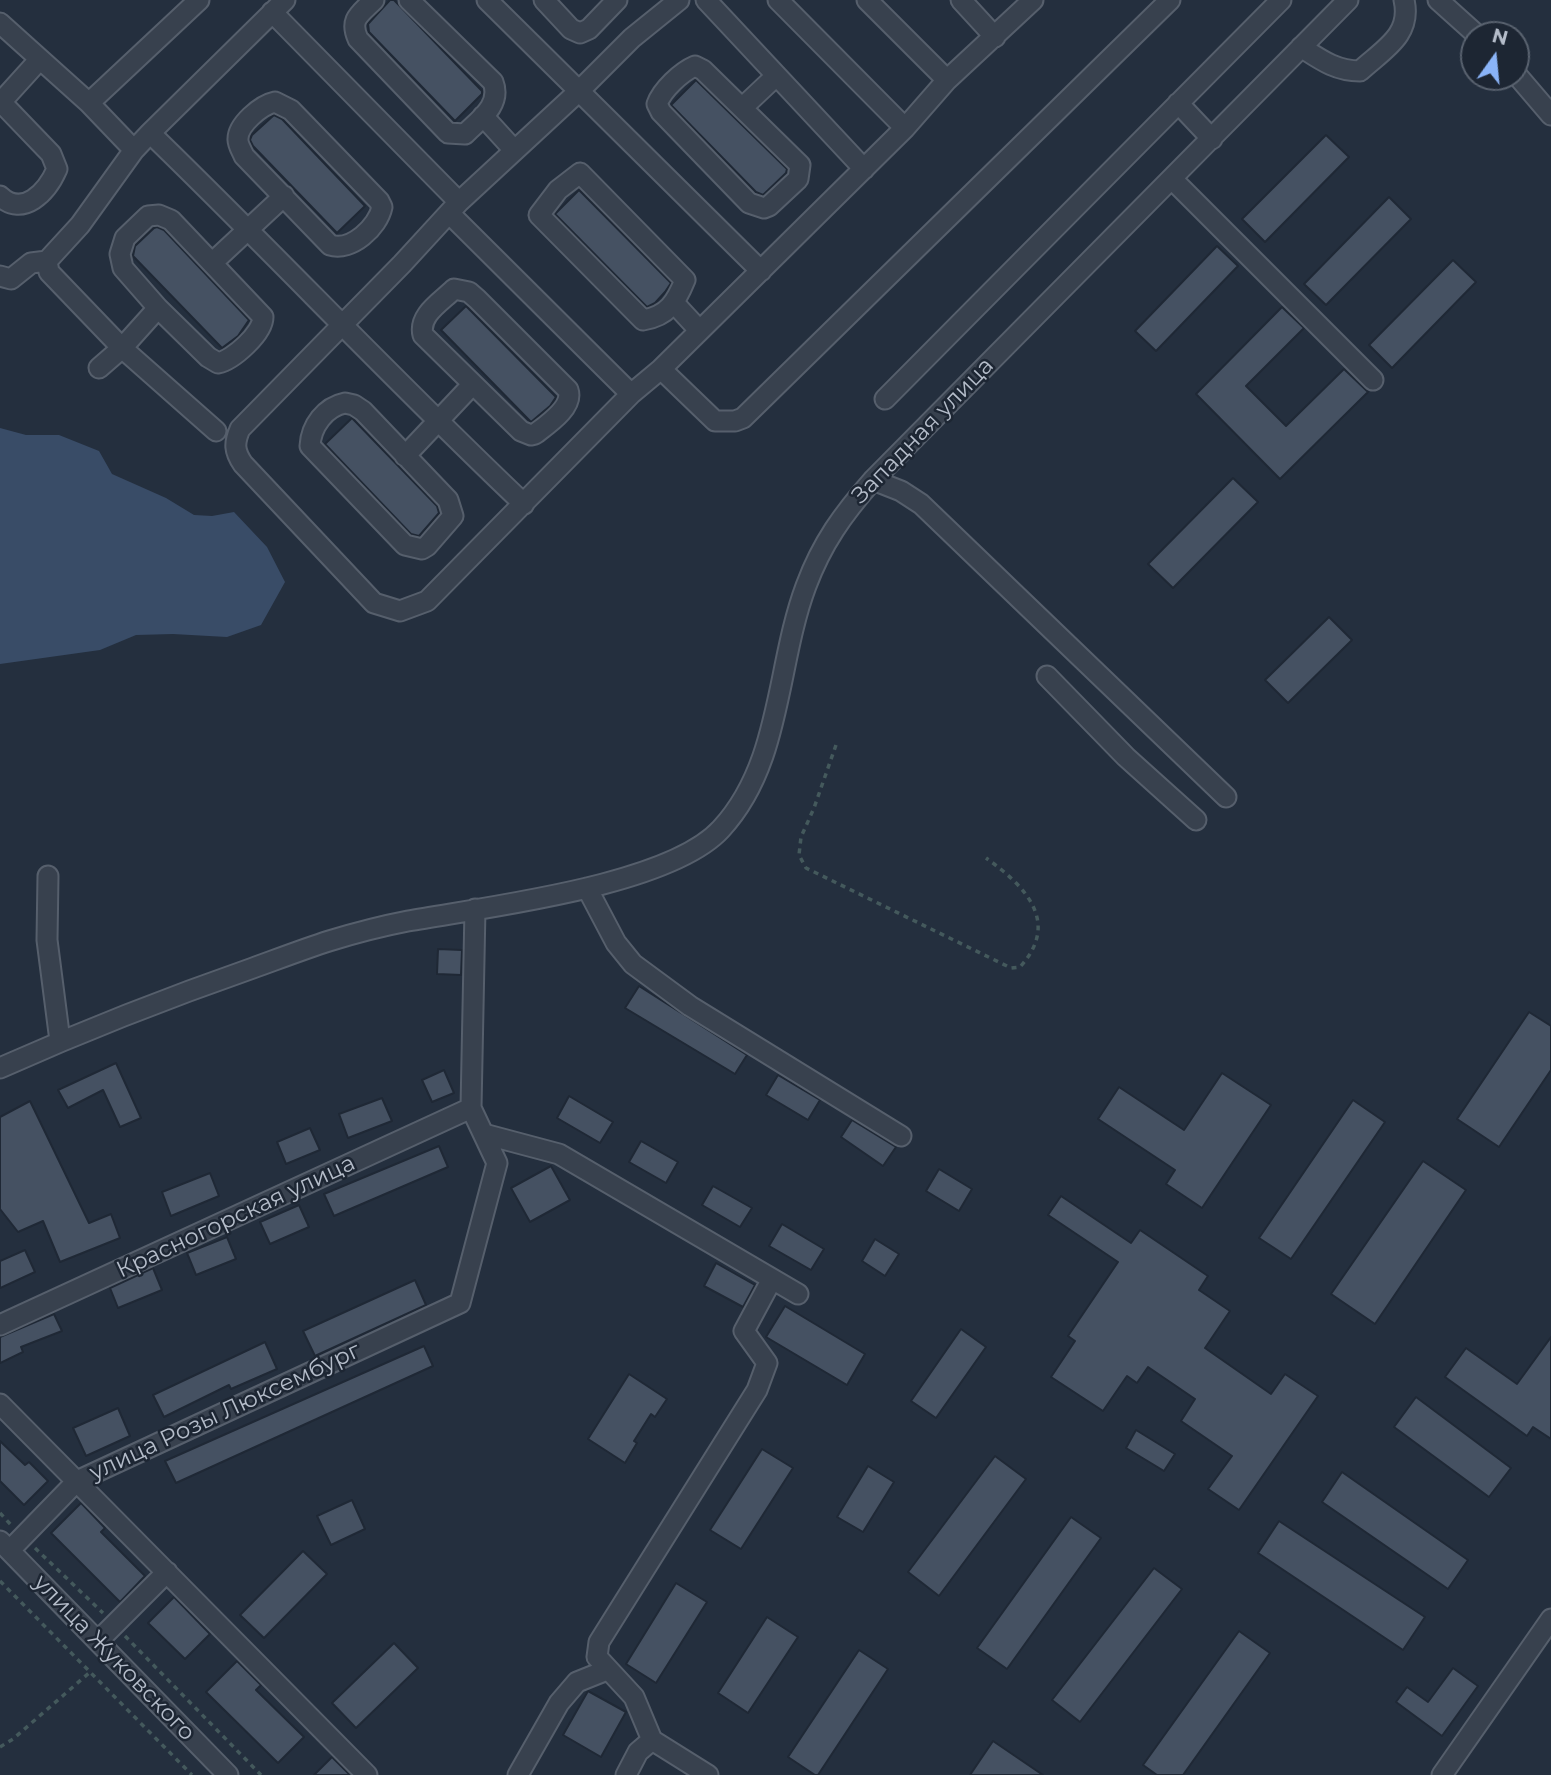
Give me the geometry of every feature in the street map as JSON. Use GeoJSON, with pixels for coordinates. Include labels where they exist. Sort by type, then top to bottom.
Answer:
{"type":"FeatureCollection","features":[{"type":"Feature","properties":{"kind":"street"},"geometry":{"type":"LineString","coordinates":[[89,103],[199,0]]}},
{"type":"Feature","properties":{"kind":"street"},"geometry":{"type":"LineString","coordinates":[[374,0],[355,19],[353,29],[358,39],[448,133],[465,134],[494,102],[496,91],[493,82],[409,0]]}},
{"type":"Feature","properties":{"kind":"street"},"geometry":{"type":"LineString","coordinates":[[544,0],[571,29],[580,33],[589,29],[617,0]]}},
{"type":"Feature","properties":{"kind":"street"},"geometry":{"type":"LineString","coordinates":[[679,0],[632,38],[454,208],[240,429],[235,441],[236,453],[243,464],[374,603],[400,611],[427,601],[631,394],[661,369],[905,128],[947,80],[1033,0]]}},
{"type":"Feature","properties":{"kind":"street"},"geometry":{"type":"LineString","coordinates":[[706,0],[864,169]]}},
{"type":"Feature","properties":{"kind":"street"},"geometry":{"type":"LineString","coordinates":[[778,0],[905,128]]}},
{"type":"Feature","properties":{"kind":"street"},"geometry":{"type":"LineString","coordinates":[[867,0],[947,80]]}},
{"type":"Feature","properties":{"kind":"street"},"geometry":{"type":"LineString","coordinates":[[961,0],[995,37]]}},
{"type":"Feature","properties":{"kind":"street"},"geometry":{"type":"LineString","coordinates":[[661,369],[715,421],[736,421],[750,413],[1170,0]]}},
{"type":"Feature","properties":{"kind":"street"},"geometry":{"type":"LineString","coordinates":[[885,398],[1281,0]]}},
{"type":"Feature","properties":{"kind":"street","name":"Западная улица"},"geometry":{"type":"LineString","coordinates":[[0,1068],[60,1041],[192,989],[329,941],[403,922],[587,888],[664,864],[695,849],[718,832],[738,809],[751,786],[781,690],[805,587],[828,536],[842,516],[873,480],[1348,0]]}},
{"type":"Feature","properties":{"kind":"street"},"geometry":{"type":"LineString","coordinates":[[1301,47],[1330,66],[1345,71],[1360,71],[1403,30],[1406,18],[1404,0]]}},
{"type":"Feature","properties":{"kind":"street"},"geometry":{"type":"LineString","coordinates":[[1438,0],[1461,21]]}},
{"type":"Feature","properties":{"kind":"street"},"geometry":{"type":"LineString","coordinates":[[494,3],[578,92],[761,271]]}},
{"type":"Feature","properties":{"kind":"street"},"geometry":{"type":"LineString","coordinates":[[0,276],[11,279],[31,263],[47,261],[80,225],[134,150],[279,6],[454,208],[631,394]]}},
{"type":"Feature","properties":{"kind":"street"},"geometry":{"type":"LineString","coordinates":[[0,23],[89,103],[134,150]]}},
{"type":"Feature","properties":{"kind":"street"},"geometry":{"type":"LineString","coordinates":[[0,196],[6,202],[17,206],[31,202],[51,183],[57,169],[51,154],[1,101],[40,60]]}},
{"type":"Feature","properties":{"kind":"street"},"geometry":{"type":"LineString","coordinates":[[695,66],[703,70],[742,107],[797,161],[801,169],[798,179],[774,203],[764,208],[749,203],[661,112],[657,104],[659,97],[687,69],[695,66]]}},
{"type":"Feature","properties":{"kind":"street"},"geometry":{"type":"LineString","coordinates":[[742,107],[776,76]]}},
{"type":"Feature","properties":{"kind":"street"},"geometry":{"type":"LineString","coordinates":[[1530,90],[1551,115]]}},
{"type":"Feature","properties":{"kind":"street"},"geometry":{"type":"LineString","coordinates":[[275,102],[291,110],[374,194],[382,207],[379,219],[348,246],[339,248],[330,245],[284,196],[244,156],[238,141],[240,130],[251,118],[266,104],[275,102]]}},
{"type":"Feature","properties":{"kind":"street"},"geometry":{"type":"LineString","coordinates":[[1178,103],[1212,139]]}},
{"type":"Feature","properties":{"kind":"street"},"geometry":{"type":"LineString","coordinates":[[483,116],[514,150]]}},
{"type":"Feature","properties":{"kind":"street"},"geometry":{"type":"LineString","coordinates":[[150,133],[250,229],[438,422],[524,504]]}},
{"type":"Feature","properties":{"kind":"street"},"geometry":{"type":"LineString","coordinates":[[580,173],[685,280],[675,304],[657,318],[643,320],[539,215],[558,190],[580,173]]}},
{"type":"Feature","properties":{"kind":"street"},"geometry":{"type":"LineString","coordinates":[[1172,179],[1373,380]]}},
{"type":"Feature","properties":{"kind":"street"},"geometry":{"type":"LineString","coordinates":[[212,263],[284,196]]}},
{"type":"Feature","properties":{"kind":"street"},"geometry":{"type":"LineString","coordinates":[[159,215],[171,219],[212,263],[263,317],[264,322],[258,332],[228,360],[218,363],[212,361],[158,307],[123,268],[120,254],[125,238],[148,216],[159,215]]}},
{"type":"Feature","properties":{"kind":"street"},"geometry":{"type":"LineString","coordinates":[[47,261],[49,272],[122,348],[216,431]]}},
{"type":"Feature","properties":{"kind":"street"},"geometry":{"type":"LineString","coordinates":[[454,289],[464,290],[477,299],[564,385],[570,396],[566,406],[531,435],[520,431],[472,385],[423,335],[421,327],[426,316],[454,289]]}},
{"type":"Feature","properties":{"kind":"street"},"geometry":{"type":"LineString","coordinates":[[675,304],[699,330]]}},
{"type":"Feature","properties":{"kind":"street"},"geometry":{"type":"LineString","coordinates":[[99,368],[122,348],[158,307]]}},
{"type":"Feature","properties":{"kind":"street"},"geometry":{"type":"LineString","coordinates":[[405,456],[472,385]]}},
{"type":"Feature","properties":{"kind":"street"},"geometry":{"type":"LineString","coordinates":[[335,405],[354,405],[363,411],[405,456],[449,500],[452,508],[453,516],[450,522],[422,549],[405,545],[358,498],[310,446],[311,435],[316,424],[335,405]]}},
{"type":"Feature","properties":{"kind":"street"},"geometry":{"type":"LineString","coordinates":[[873,480],[901,491],[921,504],[1226,797]]}},
{"type":"Feature","properties":{"kind":"street"},"geometry":{"type":"LineString","coordinates":[[1047,676],[1126,757],[1196,820]]}},
{"type":"Feature","properties":{"kind":"street"},"geometry":{"type":"LineString","coordinates":[[48,876],[47,940],[60,1041]]}},
{"type":"Feature","properties":{"kind":"street"},"geometry":{"type":"LineString","coordinates":[[587,888],[616,943],[632,964],[691,1006],[901,1136]]}},
{"type":"Feature","properties":{"kind":"street"},"geometry":{"type":"LineString","coordinates":[[475,909],[471,1108],[484,1134],[559,1154],[798,1294]]}},
{"type":"Feature","properties":{"kind":"street","name":"Красногорская улица"},"geometry":{"type":"LineString","coordinates":[[0,1325],[471,1108]]}},
{"type":"Feature","properties":{"kind":"street","name":"улица Розы Люксембург"},"geometry":{"type":"LineString","coordinates":[[11,1542],[77,1481],[460,1303],[498,1163],[484,1134]]}},
{"type":"Feature","properties":{"kind":"street"},"geometry":{"type":"LineString","coordinates":[[708,1775],[652,1740],[634,1697],[597,1657],[599,1642],[757,1390],[767,1363],[744,1331],[772,1279]]}},
{"type":"Feature","properties":{"kind":"street"},"geometry":{"type":"LineString","coordinates":[[0,1404],[368,1775]]}},
{"type":"Feature","properties":{"kind":"street","name":"улица Жуковского"},"geometry":{"type":"LineString","coordinates":[[11,1542],[99,1641],[228,1775]]}},
{"type":"Feature","properties":{"kind":"street"},"geometry":{"type":"LineString","coordinates":[[99,1641],[167,1572]]}},
{"type":"Feature","properties":{"kind":"street"},"geometry":{"type":"LineString","coordinates":[[1442,1775],[1551,1619]]}},
{"type":"Feature","properties":{"kind":"street"},"geometry":{"type":"LineString","coordinates":[[518,1775],[559,1703],[577,1682],[607,1670]]}},
{"type":"Feature","properties":{"kind":"street"},"geometry":{"type":"LineString","coordinates":[[626,1775],[638,1752],[652,1740]]}},
{"type":"Feature","properties":{"kind":"path"},"geometry":{"type":"LineString","coordinates":[[835,746],[801,837],[799,855],[806,868],[1011,968],[1020,967],[1032,954],[1038,935],[1039,918],[1023,888],[986,858]]}},
{"type":"Feature","properties":{"kind":"path"},"geometry":{"type":"LineString","coordinates":[[0,1513],[11,1542],[115,1625],[261,1775]]}},
{"type":"Feature","properties":{"kind":"path"},"geometry":{"type":"LineString","coordinates":[[0,1581],[192,1775]]}},
{"type":"Feature","properties":{"kind":"path"},"geometry":{"type":"LineString","coordinates":[[0,1747],[13,1739],[89,1673]]}},
{"type":"Feature","properties":{"kind":"water"},"geometry":{"type":"Polygon","coordinates":[[[0,428],[26,435],[59,435],[99,451],[112,474],[166,498],[194,515],[212,516],[234,512],[267,547],[285,582],[261,625],[227,637],[136,635],[100,650],[0,664],[0,428]]]}},
{"type":"Feature","properties":{"kind":"building"},"geometry":{"type":"Polygon","coordinates":[[[390,0],[394,0],[482,91],[455,121],[369,32],[368,24],[390,0]]]}},
{"type":"Feature","properties":{"kind":"building"},"geometry":{"type":"Polygon","coordinates":[[[696,80],[787,169],[763,195],[756,192],[671,105],[696,80]]]}},
{"type":"Feature","properties":{"kind":"building"},"geometry":{"type":"Polygon","coordinates":[[[274,115],[282,119],[365,206],[337,233],[253,146],[250,140],[252,135],[274,115]]]}},
{"type":"Feature","properties":{"kind":"building"},"geometry":{"type":"Polygon","coordinates":[[[1326,135],[1349,157],[1265,242],[1242,219],[1326,135]]]}},
{"type":"Feature","properties":{"kind":"building"},"geometry":{"type":"Polygon","coordinates":[[[579,190],[671,283],[655,303],[647,307],[555,214],[579,190]]]}},
{"type":"Feature","properties":{"kind":"building"},"geometry":{"type":"Polygon","coordinates":[[[1389,197],[1411,219],[1326,305],[1304,284],[1389,197]]]}},
{"type":"Feature","properties":{"kind":"building"},"geometry":{"type":"Polygon","coordinates":[[[157,227],[164,230],[249,320],[238,336],[222,348],[133,256],[135,246],[157,227]]]}},
{"type":"Feature","properties":{"kind":"building"},"geometry":{"type":"Polygon","coordinates":[[[1217,246],[1238,266],[1156,351],[1135,331],[1217,246]]]}},
{"type":"Feature","properties":{"kind":"building"},"geometry":{"type":"Polygon","coordinates":[[[1453,260],[1476,282],[1392,368],[1369,345],[1453,260]]]}},
{"type":"Feature","properties":{"kind":"building"},"geometry":{"type":"Polygon","coordinates":[[[466,306],[556,397],[550,406],[531,422],[441,330],[466,306]]]}},
{"type":"Feature","properties":{"kind":"building"},"geometry":{"type":"Polygon","coordinates":[[[1282,307],[1304,328],[1246,386],[1286,426],[1344,369],[1368,392],[1280,479],[1196,394],[1282,307]]]}},
{"type":"Feature","properties":{"kind":"building"},"geometry":{"type":"Polygon","coordinates":[[[352,418],[437,506],[439,513],[419,536],[411,534],[325,444],[352,418]]]}},
{"type":"Feature","properties":{"kind":"building"},"geometry":{"type":"Polygon","coordinates":[[[1233,478],[1258,502],[1173,588],[1148,564],[1233,478]]]}},
{"type":"Feature","properties":{"kind":"building"},"geometry":{"type":"Polygon","coordinates":[[[1329,617],[1352,640],[1288,703],[1265,680],[1329,617]]]}},
{"type":"Feature","properties":{"kind":"building"},"geometry":{"type":"Polygon","coordinates":[[[438,949],[462,950],[461,975],[437,974],[438,949]]]}},
{"type":"Feature","properties":{"kind":"building"},"geometry":{"type":"Polygon","coordinates":[[[639,986],[747,1055],[735,1074],[625,1008],[639,986]]]}},
{"type":"Feature","properties":{"kind":"building"},"geometry":{"type":"Polygon","coordinates":[[[1529,1012],[1551,1026],[1551,1070],[1499,1147],[1457,1119],[1529,1012]]]}},
{"type":"Feature","properties":{"kind":"building"},"geometry":{"type":"Polygon","coordinates":[[[116,1063],[141,1118],[120,1127],[103,1090],[68,1108],[58,1090],[116,1063]]]}},
{"type":"Feature","properties":{"kind":"building"},"geometry":{"type":"Polygon","coordinates":[[[444,1070],[454,1093],[432,1102],[422,1080],[444,1070]]]}},
{"type":"Feature","properties":{"kind":"building"},"geometry":{"type":"Polygon","coordinates":[[[1222,1073],[1271,1105],[1202,1208],[1166,1184],[1175,1170],[1098,1119],[1119,1087],[1184,1130],[1222,1073]]]}},
{"type":"Feature","properties":{"kind":"building"},"geometry":{"type":"Polygon","coordinates":[[[778,1075],[820,1100],[808,1120],[766,1095],[778,1075]]]}},
{"type":"Feature","properties":{"kind":"building"},"geometry":{"type":"Polygon","coordinates":[[[569,1096],[613,1122],[600,1143],[557,1118],[569,1096]]]}},
{"type":"Feature","properties":{"kind":"building"},"geometry":{"type":"Polygon","coordinates":[[[382,1098],[392,1121],[348,1138],[339,1114],[382,1098]]]}},
{"type":"Feature","properties":{"kind":"building"},"geometry":{"type":"Polygon","coordinates":[[[1353,1100],[1385,1122],[1291,1259],[1259,1238],[1353,1100]]]}},
{"type":"Feature","properties":{"kind":"building"},"geometry":{"type":"Polygon","coordinates":[[[30,1101],[89,1223],[111,1214],[120,1238],[60,1262],[43,1221],[18,1232],[0,1209],[0,1117],[30,1101]]]}},
{"type":"Feature","properties":{"kind":"building"},"geometry":{"type":"Polygon","coordinates":[[[852,1120],[896,1147],[883,1166],[841,1137],[852,1120]]]}},
{"type":"Feature","properties":{"kind":"building"},"geometry":{"type":"Polygon","coordinates":[[[310,1128],[320,1150],[286,1164],[277,1142],[310,1128]]]}},
{"type":"Feature","properties":{"kind":"building"},"geometry":{"type":"Polygon","coordinates":[[[641,1141],[678,1162],[666,1183],[629,1162],[641,1141]]]}},
{"type":"Feature","properties":{"kind":"building"},"geometry":{"type":"Polygon","coordinates":[[[439,1146],[448,1167],[334,1216],[324,1194],[439,1146]]]}},
{"type":"Feature","properties":{"kind":"building"},"geometry":{"type":"Polygon","coordinates":[[[1423,1161],[1466,1190],[1375,1324],[1331,1294],[1423,1161]]]}},
{"type":"Feature","properties":{"kind":"building"},"geometry":{"type":"Polygon","coordinates":[[[551,1166],[570,1200],[530,1222],[511,1188],[551,1166]]]}},
{"type":"Feature","properties":{"kind":"building"},"geometry":{"type":"Polygon","coordinates":[[[939,1169],[972,1189],[959,1211],[926,1191],[939,1169]]]}},
{"type":"Feature","properties":{"kind":"building"},"geometry":{"type":"Polygon","coordinates":[[[210,1173],[219,1196],[171,1216],[162,1192],[210,1173]]]}},
{"type":"Feature","properties":{"kind":"building"},"geometry":{"type":"Polygon","coordinates":[[[713,1186],[752,1208],[740,1227],[702,1205],[713,1186]]]}},
{"type":"Feature","properties":{"kind":"building"},"geometry":{"type":"Polygon","coordinates":[[[1061,1196],[1131,1243],[1140,1230],[1208,1276],[1199,1290],[1230,1311],[1205,1348],[1271,1394],[1285,1374],[1318,1396],[1239,1510],[1208,1489],[1232,1456],[1181,1421],[1195,1399],[1148,1367],[1137,1383],[1127,1376],[1103,1411],[1051,1377],[1075,1341],[1068,1336],[1118,1262],[1048,1215],[1061,1196]]]}},
{"type":"Feature","properties":{"kind":"building"},"geometry":{"type":"Polygon","coordinates":[[[299,1205],[309,1227],[270,1244],[260,1222],[299,1205]]]}},
{"type":"Feature","properties":{"kind":"building"},"geometry":{"type":"Polygon","coordinates":[[[782,1224],[824,1249],[811,1270],[769,1246],[782,1224]]]}},
{"type":"Feature","properties":{"kind":"building"},"geometry":{"type":"Polygon","coordinates":[[[227,1237],[236,1259],[196,1275],[187,1253],[227,1237]]]}},
{"type":"Feature","properties":{"kind":"building"},"geometry":{"type":"Polygon","coordinates":[[[875,1239],[899,1254],[885,1276],[862,1261],[875,1239]]]}},
{"type":"Feature","properties":{"kind":"building"},"geometry":{"type":"Polygon","coordinates":[[[25,1250],[35,1272],[0,1288],[0,1261],[25,1250]]]}},
{"type":"Feature","properties":{"kind":"building"},"geometry":{"type":"Polygon","coordinates":[[[716,1263],[755,1285],[743,1307],[704,1286],[716,1263]]]}},
{"type":"Feature","properties":{"kind":"building"},"geometry":{"type":"Polygon","coordinates":[[[153,1268],[162,1290],[118,1308],[110,1288],[153,1268]]]}},
{"type":"Feature","properties":{"kind":"building"},"geometry":{"type":"Polygon","coordinates":[[[415,1280],[426,1305],[315,1356],[303,1331],[415,1280]]]}},
{"type":"Feature","properties":{"kind":"building"},"geometry":{"type":"Polygon","coordinates":[[[785,1306],[865,1354],[847,1385],[766,1337],[785,1306]]]}},
{"type":"Feature","properties":{"kind":"building"},"geometry":{"type":"Polygon","coordinates":[[[54,1314],[62,1331],[21,1347],[23,1352],[0,1363],[0,1337],[54,1314]]]}},
{"type":"Feature","properties":{"kind":"building"},"geometry":{"type":"Polygon","coordinates":[[[961,1329],[986,1347],[936,1418],[911,1401],[961,1329]]]}},
{"type":"Feature","properties":{"kind":"building"},"geometry":{"type":"Polygon","coordinates":[[[1551,1337],[1551,1439],[1533,1427],[1527,1436],[1445,1377],[1466,1348],[1517,1384],[1551,1337]]]}},
{"type":"Feature","properties":{"kind":"building"},"geometry":{"type":"Polygon","coordinates":[[[265,1342],[277,1369],[231,1389],[229,1385],[164,1417],[153,1395],[265,1342]]]}},
{"type":"Feature","properties":{"kind":"building"},"geometry":{"type":"Polygon","coordinates":[[[424,1346],[433,1366],[176,1483],[165,1461],[424,1346]]]}},
{"type":"Feature","properties":{"kind":"building"},"geometry":{"type":"Polygon","coordinates":[[[629,1374],[667,1399],[655,1417],[651,1414],[634,1441],[637,1443],[625,1463],[588,1439],[629,1374]]]}},
{"type":"Feature","properties":{"kind":"building"},"geometry":{"type":"Polygon","coordinates":[[[1416,1397],[1511,1468],[1489,1497],[1394,1427],[1416,1397]]]}},
{"type":"Feature","properties":{"kind":"building"},"geometry":{"type":"Polygon","coordinates":[[[118,1408],[130,1436],[86,1456],[73,1428],[118,1408]]]}},
{"type":"Feature","properties":{"kind":"building"},"geometry":{"type":"Polygon","coordinates":[[[1136,1430],[1175,1454],[1164,1471],[1126,1448],[1136,1430]]]}},
{"type":"Feature","properties":{"kind":"building"},"geometry":{"type":"Polygon","coordinates":[[[0,1441],[25,1465],[29,1462],[48,1481],[24,1505],[0,1481],[0,1441]]]}},
{"type":"Feature","properties":{"kind":"building"},"geometry":{"type":"Polygon","coordinates":[[[762,1449],[793,1468],[741,1549],[710,1530],[762,1449]]]}},
{"type":"Feature","properties":{"kind":"building"},"geometry":{"type":"Polygon","coordinates":[[[995,1456],[1026,1479],[939,1596],[908,1572],[995,1456]]]}},
{"type":"Feature","properties":{"kind":"building"},"geometry":{"type":"Polygon","coordinates":[[[868,1466],[894,1482],[863,1532],[837,1517],[868,1466]]]}},
{"type":"Feature","properties":{"kind":"building"},"geometry":{"type":"Polygon","coordinates":[[[1342,1472],[1468,1560],[1448,1589],[1322,1502],[1342,1472]]]}},
{"type":"Feature","properties":{"kind":"building"},"geometry":{"type":"Polygon","coordinates":[[[352,1500],[365,1529],[331,1545],[317,1516],[352,1500]]]}},
{"type":"Feature","properties":{"kind":"building"},"geometry":{"type":"Polygon","coordinates":[[[81,1503],[105,1528],[101,1532],[145,1576],[120,1602],[51,1533],[81,1503]]]}},
{"type":"Feature","properties":{"kind":"building"},"geometry":{"type":"Polygon","coordinates":[[[1071,1517],[1101,1538],[1007,1669],[977,1648],[1071,1517]]]}},
{"type":"Feature","properties":{"kind":"building"},"geometry":{"type":"Polygon","coordinates":[[[1279,1521],[1425,1617],[1403,1650],[1258,1553],[1279,1521]]]}},
{"type":"Feature","properties":{"kind":"building"},"geometry":{"type":"Polygon","coordinates":[[[303,1551],[327,1574],[264,1638],[240,1615],[303,1551]]]}},
{"type":"Feature","properties":{"kind":"building"},"geometry":{"type":"Polygon","coordinates":[[[1154,1568],[1182,1589],[1080,1722],[1052,1700],[1154,1568]]]}},
{"type":"Feature","properties":{"kind":"building"},"geometry":{"type":"Polygon","coordinates":[[[676,1583],[707,1602],[656,1683],[626,1664],[676,1583]]]}},
{"type":"Feature","properties":{"kind":"building"},"geometry":{"type":"Polygon","coordinates":[[[174,1597],[210,1634],[185,1659],[148,1623],[174,1597]]]}},
{"type":"Feature","properties":{"kind":"building"},"geometry":{"type":"Polygon","coordinates":[[[767,1617],[798,1637],[748,1713],[718,1693],[767,1617]]]}},
{"type":"Feature","properties":{"kind":"building"},"geometry":{"type":"Polygon","coordinates":[[[1239,1631],[1270,1653],[1183,1775],[1157,1775],[1143,1765],[1239,1631]]]}},
{"type":"Feature","properties":{"kind":"building"},"geometry":{"type":"Polygon","coordinates":[[[394,1643],[418,1668],[356,1728],[332,1703],[394,1643]]]}},
{"type":"Feature","properties":{"kind":"building"},"geometry":{"type":"Polygon","coordinates":[[[859,1650],[888,1669],[818,1775],[815,1775],[788,1757],[859,1650]]]}},
{"type":"Feature","properties":{"kind":"building"},"geometry":{"type":"Polygon","coordinates":[[[237,1661],[261,1685],[256,1690],[304,1737],[278,1763],[206,1692],[237,1661]]]}},
{"type":"Feature","properties":{"kind":"building"},"geometry":{"type":"Polygon","coordinates":[[[1453,1668],[1478,1686],[1442,1736],[1396,1702],[1407,1687],[1428,1702],[1453,1668]]]}},
{"type":"Feature","properties":{"kind":"building"},"geometry":{"type":"Polygon","coordinates":[[[588,1691],[626,1712],[601,1757],[563,1735],[588,1691]]]}},
{"type":"Feature","properties":{"kind":"building"},"geometry":{"type":"Polygon","coordinates":[[[993,1741],[1043,1775],[970,1775],[993,1741]]]}},
{"type":"Feature","properties":{"kind":"building"},"geometry":{"type":"Polygon","coordinates":[[[332,1757],[350,1775],[314,1775],[332,1757]]]}}]}
